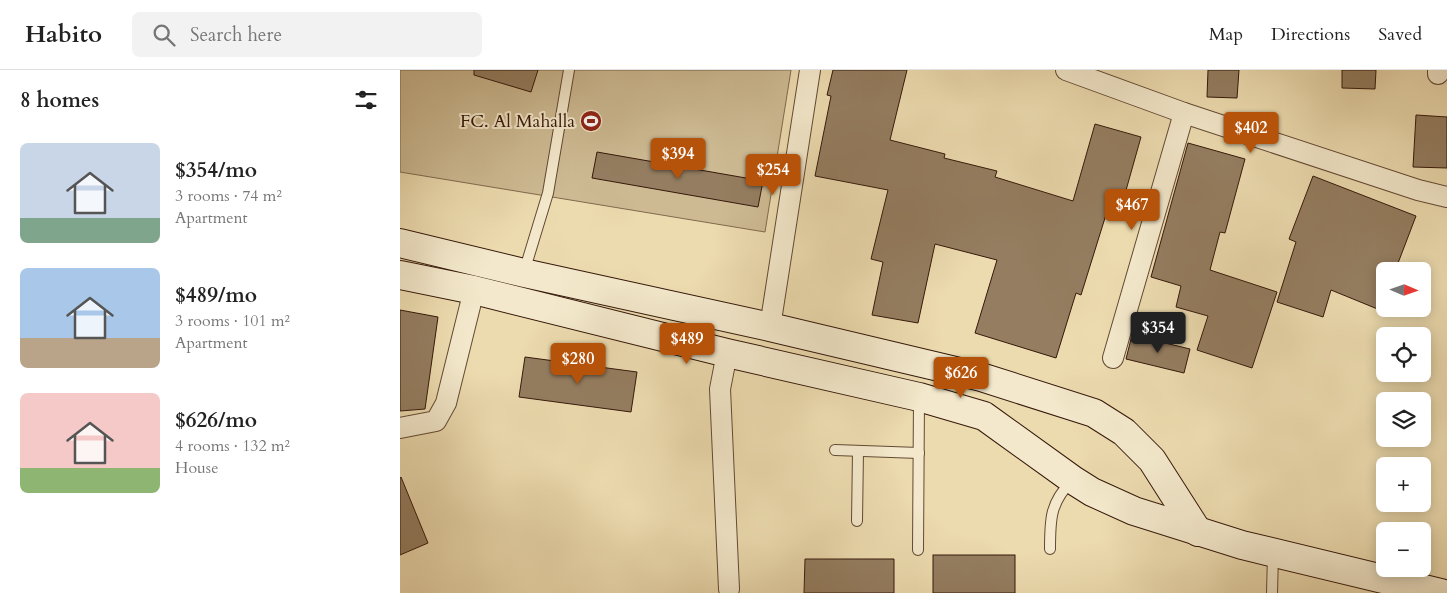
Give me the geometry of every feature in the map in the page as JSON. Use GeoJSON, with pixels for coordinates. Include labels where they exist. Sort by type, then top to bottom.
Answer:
{"type":"FeatureCollection","features":[{"type":"Feature","properties":{"kind":"street"},"geometry":{"type":"LineString","coordinates":[[770,327],[810,70]]}},
{"type":"Feature","properties":{"kind":"street"},"geometry":{"type":"LineString","coordinates":[[1066,70],[1184,114],[1418,190],[1447,197]]}},
{"type":"Feature","properties":{"kind":"street"},"geometry":{"type":"LineString","coordinates":[[1114,358],[1184,114]]}},
{"type":"Feature","properties":{"kind":"street"},"geometry":{"type":"LineString","coordinates":[[400,242],[524,273],[770,327],[981,377],[1094,413],[1124,432],[1152,460],[1198,532]]}},
{"type":"Feature","properties":{"kind":"street"},"geometry":{"type":"LineString","coordinates":[[400,275],[474,290],[727,353],[919,397],[984,416],[1073,480],[1112,502],[1198,532],[1273,553],[1441,593]]}},
{"type":"Feature","properties":{"kind":"street"},"geometry":{"type":"LineString","coordinates":[[400,428],[436,421],[446,404],[474,290]]}},
{"type":"Feature","properties":{"kind":"street"},"geometry":{"type":"LineString","coordinates":[[727,353],[720,388],[729,588]]}},
{"type":"Feature","properties":{"kind":"street"},"geometry":{"type":"LineString","coordinates":[[981,377],[984,416]]}},
{"type":"Feature","properties":{"kind":"lane"},"geometry":{"type":"LineString","coordinates":[[524,273],[548,193],[569,70]]}},
{"type":"Feature","properties":{"kind":"lane"},"geometry":{"type":"LineString","coordinates":[[918,550],[919,397]]}},
{"type":"Feature","properties":{"kind":"lane"},"geometry":{"type":"LineString","coordinates":[[835,450],[919,453]]}},
{"type":"Feature","properties":{"kind":"lane"},"geometry":{"type":"LineString","coordinates":[[857,521],[858,451]]}},
{"type":"Feature","properties":{"kind":"lane"},"geometry":{"type":"LineString","coordinates":[[1050,549],[1052,512],[1056,500],[1073,480]]}},
{"type":"Feature","properties":{"kind":"lane"},"geometry":{"type":"LineString","coordinates":[[1272,593],[1273,553]]}},
{"type":"Feature","properties":{"kind":"shaded area","name":"FC. Al Mahalla"},"geometry":{"type":"Polygon","coordinates":[[[400,70],[791,70],[765,232],[400,172],[400,70]]]}},
{"type":"Feature","properties":{"kind":"building"},"geometry":{"type":"Polygon","coordinates":[[[474,70],[538,70],[531,92],[474,75],[474,70]]]}},
{"type":"Feature","properties":{"kind":"building"},"geometry":{"type":"Polygon","coordinates":[[[833,70],[907,70],[890,140],[945,154],[944,158],[997,171],[995,177],[1073,201],[1095,124],[1141,137],[1121,208],[1109,205],[1081,295],[1076,293],[1056,358],[975,333],[997,260],[935,244],[918,323],[872,315],[883,262],[871,259],[888,190],[815,176],[831,96],[827,95],[833,70]]]}},
{"type":"Feature","properties":{"kind":"building"},"geometry":{"type":"Polygon","coordinates":[[[1208,70],[1239,70],[1237,98],[1207,97],[1208,70]]]}},
{"type":"Feature","properties":{"kind":"building"},"geometry":{"type":"Polygon","coordinates":[[[1342,70],[1376,70],[1375,89],[1342,88],[1342,70]]]}},
{"type":"Feature","properties":{"kind":"building"},"geometry":{"type":"Polygon","coordinates":[[[1416,115],[1447,117],[1447,168],[1413,167],[1416,115]]]}},
{"type":"Feature","properties":{"kind":"building"},"geometry":{"type":"Polygon","coordinates":[[[1188,143],[1245,159],[1225,233],[1220,232],[1210,270],[1277,292],[1252,368],[1197,350],[1208,316],[1176,307],[1181,286],[1151,277],[1188,143]]]}},
{"type":"Feature","properties":{"kind":"building"},"geometry":{"type":"Polygon","coordinates":[[[597,152],[763,181],[758,207],[592,178],[597,152]]]}},
{"type":"Feature","properties":{"kind":"building"},"geometry":{"type":"Polygon","coordinates":[[[1313,176],[1416,216],[1398,262],[1376,262],[1376,308],[1331,290],[1323,317],[1277,302],[1296,242],[1289,239],[1313,176]]]}},
{"type":"Feature","properties":{"kind":"building"},"geometry":{"type":"Polygon","coordinates":[[[400,310],[438,317],[425,409],[400,411],[400,310]]]}},
{"type":"Feature","properties":{"kind":"building"},"geometry":{"type":"Polygon","coordinates":[[[1132,335],[1190,349],[1184,373],[1126,359],[1132,335]]]}},
{"type":"Feature","properties":{"kind":"building"},"geometry":{"type":"Polygon","coordinates":[[[525,357],[637,372],[631,412],[519,397],[525,357]]]}},
{"type":"Feature","properties":{"kind":"building"},"geometry":{"type":"Polygon","coordinates":[[[400,478],[428,543],[400,555],[400,478]]]}},
{"type":"Feature","properties":{"kind":"building"},"geometry":{"type":"Polygon","coordinates":[[[933,555],[1015,555],[1015,593],[933,593],[933,555]]]}},
{"type":"Feature","properties":{"kind":"building"},"geometry":{"type":"Polygon","coordinates":[[[805,559],[894,559],[894,593],[804,593],[805,559]]]}},
{"type":"Feature","properties":{"kind":"place","name":"FC. Al Mahalla"},"geometry":{"type":"Point","coordinates":[591,121]}}]}
